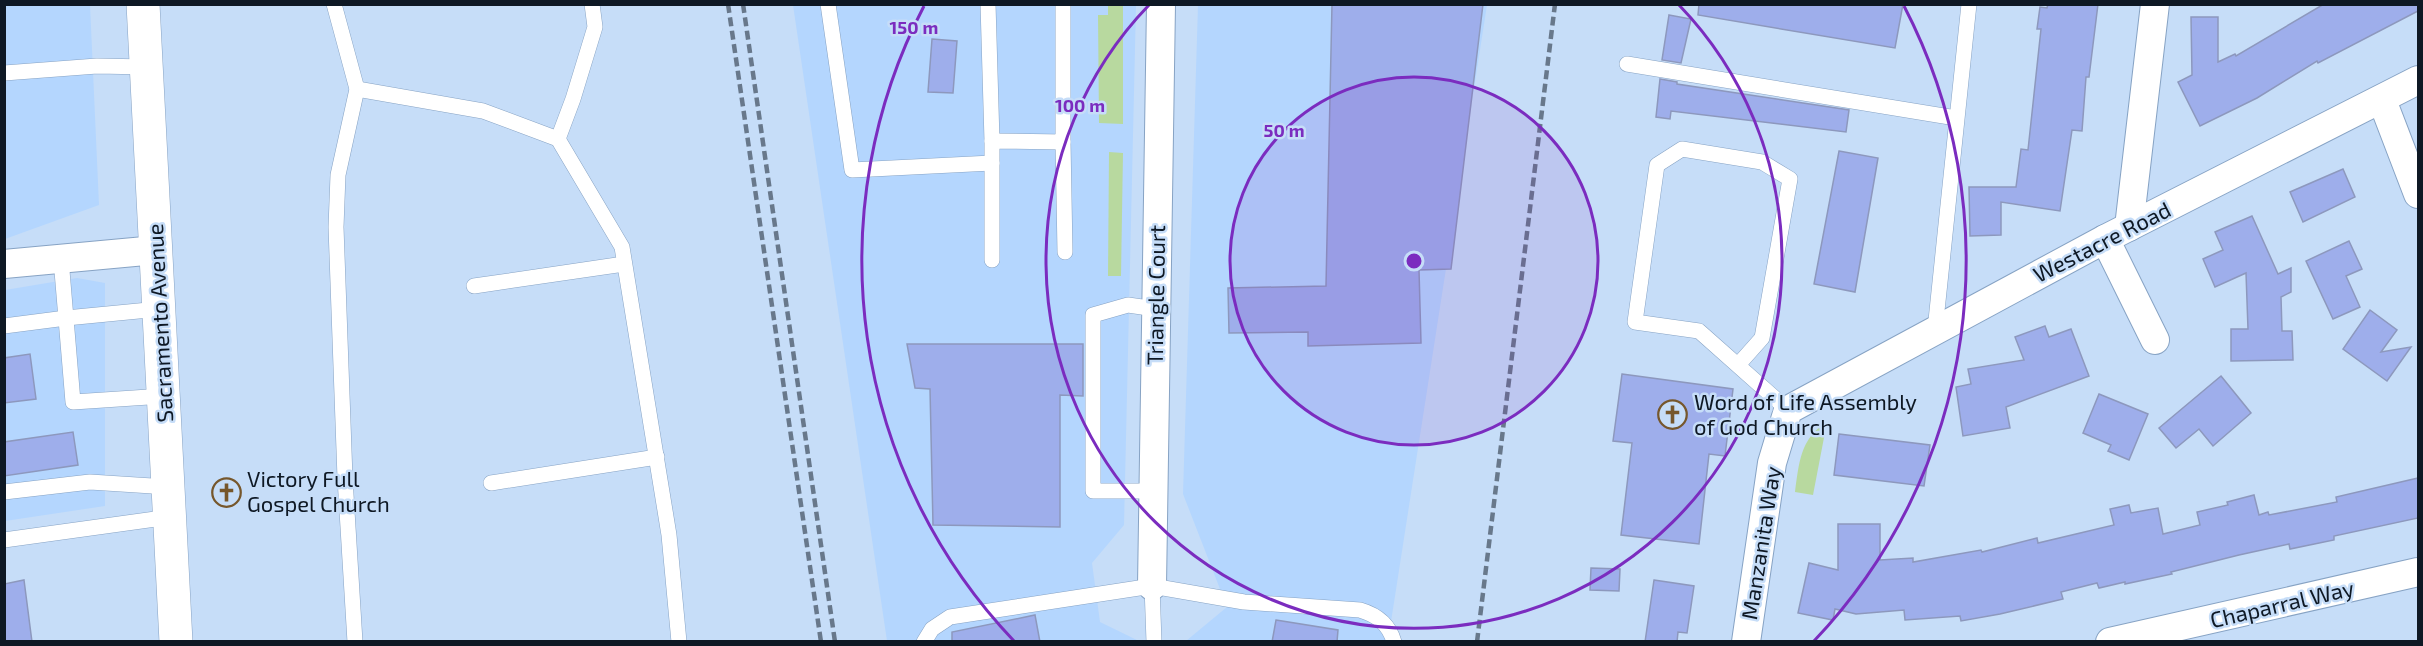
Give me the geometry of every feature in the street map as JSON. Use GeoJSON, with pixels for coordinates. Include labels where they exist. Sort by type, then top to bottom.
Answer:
{"type":"FeatureCollection","features":[{"type":"Feature","properties":{"kind":"main road","name":"Sacramento Avenue"},"geometry":{"type":"LineString","coordinates":[[143,4],[176,642]]}},
{"type":"Feature","properties":{"kind":"street","name":"Triangle Court"},"geometry":{"type":"LineString","coordinates":[[1152,586],[1161,4]]}},
{"type":"Feature","properties":{"kind":"street"},"geometry":{"type":"LineString","coordinates":[[2155,4],[2117,233],[2155,340]]}},
{"type":"Feature","properties":{"kind":"street","name":"Westacre Road"},"geometry":{"type":"LineString","coordinates":[[1788,410],[2117,233],[2418,80]]}},
{"type":"Feature","properties":{"kind":"street"},"geometry":{"type":"LineString","coordinates":[[2382,100],[2418,194]]}},
{"type":"Feature","properties":{"kind":"street"},"geometry":{"type":"LineString","coordinates":[[4,264],[156,250]]}},
{"type":"Feature","properties":{"kind":"street","name":"Manzanita Way"},"geometry":{"type":"LineString","coordinates":[[1746,642],[1772,463],[1788,410]]}},
{"type":"Feature","properties":{"kind":"street","name":"Chaparral Way"},"geometry":{"type":"LineString","coordinates":[[2110,642],[2418,572]]}},
{"type":"Feature","properties":{"kind":"lane"},"geometry":{"type":"LineString","coordinates":[[334,4],[357,89],[339,175],[336,227],[345,478],[355,642]]}},
{"type":"Feature","properties":{"kind":"lane"},"geometry":{"type":"LineString","coordinates":[[558,139],[595,27],[592,4]]}},
{"type":"Feature","properties":{"kind":"lane"},"geometry":{"type":"LineString","coordinates":[[828,4],[852,170],[992,163]]}},
{"type":"Feature","properties":{"kind":"lane"},"geometry":{"type":"LineString","coordinates":[[988,4],[992,141],[992,260]]}},
{"type":"Feature","properties":{"kind":"lane"},"geometry":{"type":"LineString","coordinates":[[1063,4],[1065,252]]}},
{"type":"Feature","properties":{"kind":"lane"},"geometry":{"type":"LineString","coordinates":[[1935,330],[1969,4]]}},
{"type":"Feature","properties":{"kind":"lane"},"geometry":{"type":"LineString","coordinates":[[1627,64],[1956,118]]}},
{"type":"Feature","properties":{"kind":"lane"},"geometry":{"type":"LineString","coordinates":[[4,73],[97,66],[147,68]]}},
{"type":"Feature","properties":{"kind":"lane"},"geometry":{"type":"LineString","coordinates":[[357,89],[483,111],[558,139],[622,247],[669,535],[679,642]]}},
{"type":"Feature","properties":{"kind":"lane"},"geometry":{"type":"LineString","coordinates":[[992,141],[1063,142]]}},
{"type":"Feature","properties":{"kind":"lane"},"geometry":{"type":"LineString","coordinates":[[1738,365],[1762,338],[1790,179],[1762,162],[1682,149],[1657,165],[1635,322],[1699,331],[1788,410]]}},
{"type":"Feature","properties":{"kind":"lane"},"geometry":{"type":"LineString","coordinates":[[61,259],[74,402],[164,396]]}},
{"type":"Feature","properties":{"kind":"lane"},"geometry":{"type":"LineString","coordinates":[[474,286],[624,264]]}},
{"type":"Feature","properties":{"kind":"lane"},"geometry":{"type":"LineString","coordinates":[[1154,491],[1094,491],[1093,315],[1128,305],[1156,309]]}},
{"type":"Feature","properties":{"kind":"lane"},"geometry":{"type":"LineString","coordinates":[[4,326],[159,309]]}},
{"type":"Feature","properties":{"kind":"lane"},"geometry":{"type":"LineString","coordinates":[[491,483],[657,457]]}},
{"type":"Feature","properties":{"kind":"lane"},"geometry":{"type":"LineString","coordinates":[[4,492],[90,482],[169,502]]}},
{"type":"Feature","properties":{"kind":"lane"},"geometry":{"type":"LineString","coordinates":[[4,540],[169,502]]}},
{"type":"Feature","properties":{"kind":"lane"},"geometry":{"type":"LineString","coordinates":[[924,642],[932,628],[950,617],[1152,586],[1244,602],[1360,610],[1383,621],[1394,642]]}},
{"type":"Feature","properties":{"kind":"lane"},"geometry":{"type":"LineString","coordinates":[[1152,586],[1154,642]]}},
{"type":"Feature","properties":{"kind":"shaded area"},"geometry":{"type":"Polygon","coordinates":[[[4,5],[90,5],[99,205],[5,239],[4,5]]]}},
{"type":"Feature","properties":{"kind":"shaded area"},"geometry":{"type":"Polygon","coordinates":[[[793,5],[1136,5],[1124,525],[1092,563],[1100,622],[1139,641],[887,641],[793,5]]]}},
{"type":"Feature","properties":{"kind":"shaded area"},"geometry":{"type":"Polygon","coordinates":[[[1198,5],[1487,5],[1388,641],[1186,641],[1227,607],[1183,494],[1198,5]]]}},
{"type":"Feature","properties":{"kind":"shaded area"},"geometry":{"type":"Polygon","coordinates":[[[77,278],[105,283],[105,506],[5,521],[5,290],[77,278]]]}},
{"type":"Feature","properties":{"kind":"green space"},"geometry":{"type":"Polygon","coordinates":[[[1108,5],[1123,5],[1123,124],[1099,123],[1098,15],[1108,15],[1108,5]]]}},
{"type":"Feature","properties":{"kind":"green space"},"geometry":{"type":"Polygon","coordinates":[[[1109,152],[1123,153],[1121,276],[1108,276],[1109,152]]]}},
{"type":"Feature","properties":{"kind":"green space"},"geometry":{"type":"Polygon","coordinates":[[[1827,422],[1813,495],[1795,492],[1802,452],[1811,436],[1827,422]]]}},
{"type":"Feature","properties":{"kind":"building"},"geometry":{"type":"Polygon","coordinates":[[[1332,4],[1483,4],[1451,269],[1419,270],[1421,343],[1308,346],[1308,332],[1229,333],[1228,288],[1326,286],[1332,4]]]}},
{"type":"Feature","properties":{"kind":"building"},"geometry":{"type":"Polygon","coordinates":[[[1699,4],[1903,4],[1895,48],[1698,15],[1699,4]]]}},
{"type":"Feature","properties":{"kind":"building"},"geometry":{"type":"Polygon","coordinates":[[[2048,4],[2098,4],[2089,77],[2086,77],[2082,131],[2072,130],[2060,211],[2001,202],[2001,235],[1970,236],[1969,187],[2016,187],[2021,149],[2028,150],[2041,29],[2037,29],[2040,7],[2047,8],[2048,4]]]}},
{"type":"Feature","properties":{"kind":"building"},"geometry":{"type":"Polygon","coordinates":[[[2324,4],[2418,4],[2418,11],[2318,63],[2317,61],[2257,98],[2200,126],[2178,82],[2192,75],[2191,17],[2218,17],[2218,62],[2235,54],[2236,56],[2324,4]]]}},
{"type":"Feature","properties":{"kind":"building"},"geometry":{"type":"Polygon","coordinates":[[[1669,15],[1691,19],[1681,63],[1662,60],[1669,15]]]}},
{"type":"Feature","properties":{"kind":"building"},"geometry":{"type":"Polygon","coordinates":[[[932,39],[957,41],[953,93],[928,92],[932,39]]]}},
{"type":"Feature","properties":{"kind":"building"},"geometry":{"type":"Polygon","coordinates":[[[1660,79],[1677,82],[1677,84],[1849,110],[1846,132],[1671,111],[1670,119],[1656,117],[1660,79]]]}},
{"type":"Feature","properties":{"kind":"building"},"geometry":{"type":"Polygon","coordinates":[[[1839,151],[1878,158],[1855,292],[1814,284],[1839,151]]]}},
{"type":"Feature","properties":{"kind":"building"},"geometry":{"type":"Polygon","coordinates":[[[2343,169],[2355,197],[2303,222],[2290,192],[2343,169]]]}},
{"type":"Feature","properties":{"kind":"building"},"geometry":{"type":"Polygon","coordinates":[[[2252,216],[2278,274],[2291,268],[2291,292],[2281,297],[2282,331],[2292,331],[2293,360],[2231,361],[2231,329],[2248,329],[2246,273],[2215,287],[2203,259],[2223,250],[2215,232],[2252,216]]]}},
{"type":"Feature","properties":{"kind":"building"},"geometry":{"type":"Polygon","coordinates":[[[2349,241],[2362,269],[2346,276],[2360,307],[2333,319],[2306,261],[2349,241]]]}},
{"type":"Feature","properties":{"kind":"building"},"geometry":{"type":"Polygon","coordinates":[[[2370,310],[2397,330],[2381,352],[2411,347],[2387,381],[2343,349],[2370,310]]]}},
{"type":"Feature","properties":{"kind":"building"},"geometry":{"type":"Polygon","coordinates":[[[2045,326],[2049,337],[2071,329],[2089,376],[2006,407],[2010,428],[1963,436],[1956,387],[1971,384],[1968,369],[2024,360],[2015,337],[2045,326]]]}},
{"type":"Feature","properties":{"kind":"building"},"geometry":{"type":"Polygon","coordinates":[[[907,344],[1083,344],[1083,396],[1060,395],[1060,527],[933,525],[930,389],[915,388],[907,344]]]}},
{"type":"Feature","properties":{"kind":"building"},"geometry":{"type":"Polygon","coordinates":[[[30,354],[36,399],[4,403],[4,358],[30,354]]]}},
{"type":"Feature","properties":{"kind":"building"},"geometry":{"type":"Polygon","coordinates":[[[1622,374],[1733,389],[1725,456],[1709,454],[1699,544],[1621,535],[1632,443],[1613,441],[1622,374]]]}},
{"type":"Feature","properties":{"kind":"building"},"geometry":{"type":"Polygon","coordinates":[[[2221,376],[2251,413],[2213,446],[2199,429],[2176,448],[2159,428],[2221,376]]]}},
{"type":"Feature","properties":{"kind":"building"},"geometry":{"type":"Polygon","coordinates":[[[2099,394],[2148,414],[2129,460],[2108,451],[2111,445],[2083,433],[2099,394]]]}},
{"type":"Feature","properties":{"kind":"building"},"geometry":{"type":"Polygon","coordinates":[[[73,432],[78,465],[4,476],[4,442],[73,432]]]}},
{"type":"Feature","properties":{"kind":"building"},"geometry":{"type":"Polygon","coordinates":[[[1839,434],[1930,445],[1924,486],[1834,475],[1839,434]]]}},
{"type":"Feature","properties":{"kind":"building"},"geometry":{"type":"Polygon","coordinates":[[[2418,478],[2418,518],[2334,536],[2334,540],[2290,549],[2289,544],[2239,555],[2171,572],[2172,574],[2125,584],[2125,582],[2099,588],[2097,583],[2061,592],[2063,599],[2000,614],[1961,621],[1960,616],[1905,620],[1904,610],[1856,614],[1835,609],[1833,620],[1798,613],[1809,563],[1838,570],[1838,524],[1880,524],[1880,560],[1913,558],[1913,562],[1981,550],[1982,552],[2037,538],[2038,543],[2114,525],[2110,509],[2129,505],[2131,513],[2158,508],[2163,534],[2200,525],[2197,512],[2228,505],[2227,502],[2254,495],[2259,515],[2268,512],[2269,515],[2337,502],[2336,497],[2418,478]]]}},
{"type":"Feature","properties":{"kind":"building"},"geometry":{"type":"Polygon","coordinates":[[[1591,568],[1620,569],[1619,591],[1590,590],[1591,568]]]}},
{"type":"Feature","properties":{"kind":"building"},"geometry":{"type":"Polygon","coordinates":[[[24,580],[32,642],[4,642],[4,584],[24,580]]]}},
{"type":"Feature","properties":{"kind":"building"},"geometry":{"type":"Polygon","coordinates":[[[1654,580],[1694,586],[1687,633],[1678,632],[1677,642],[1645,642],[1654,580]]]}},
{"type":"Feature","properties":{"kind":"building"},"geometry":{"type":"Polygon","coordinates":[[[1035,615],[1040,642],[952,642],[952,632],[1035,615]]]}},
{"type":"Feature","properties":{"kind":"building"},"geometry":{"type":"Polygon","coordinates":[[[1276,620],[1338,630],[1337,642],[1272,642],[1276,620]]]}},
{"type":"Feature","properties":{"kind":"railway"},"geometry":{"type":"LineString","coordinates":[[728,4],[821,642]]}},
{"type":"Feature","properties":{"kind":"railway"},"geometry":{"type":"LineString","coordinates":[[743,4],[835,642]]}},
{"type":"Feature","properties":{"kind":"railway"},"geometry":{"type":"LineString","coordinates":[[1477,642],[1555,4]]}},
{"type":"Feature","properties":{"kind":"place","name":"Word of Life Assembly of God Church"},"geometry":{"type":"Point","coordinates":[1673,415]}},
{"type":"Feature","properties":{"kind":"place","name":"Victory Full Gospel Church"},"geometry":{"type":"Point","coordinates":[226,492]}}]}
